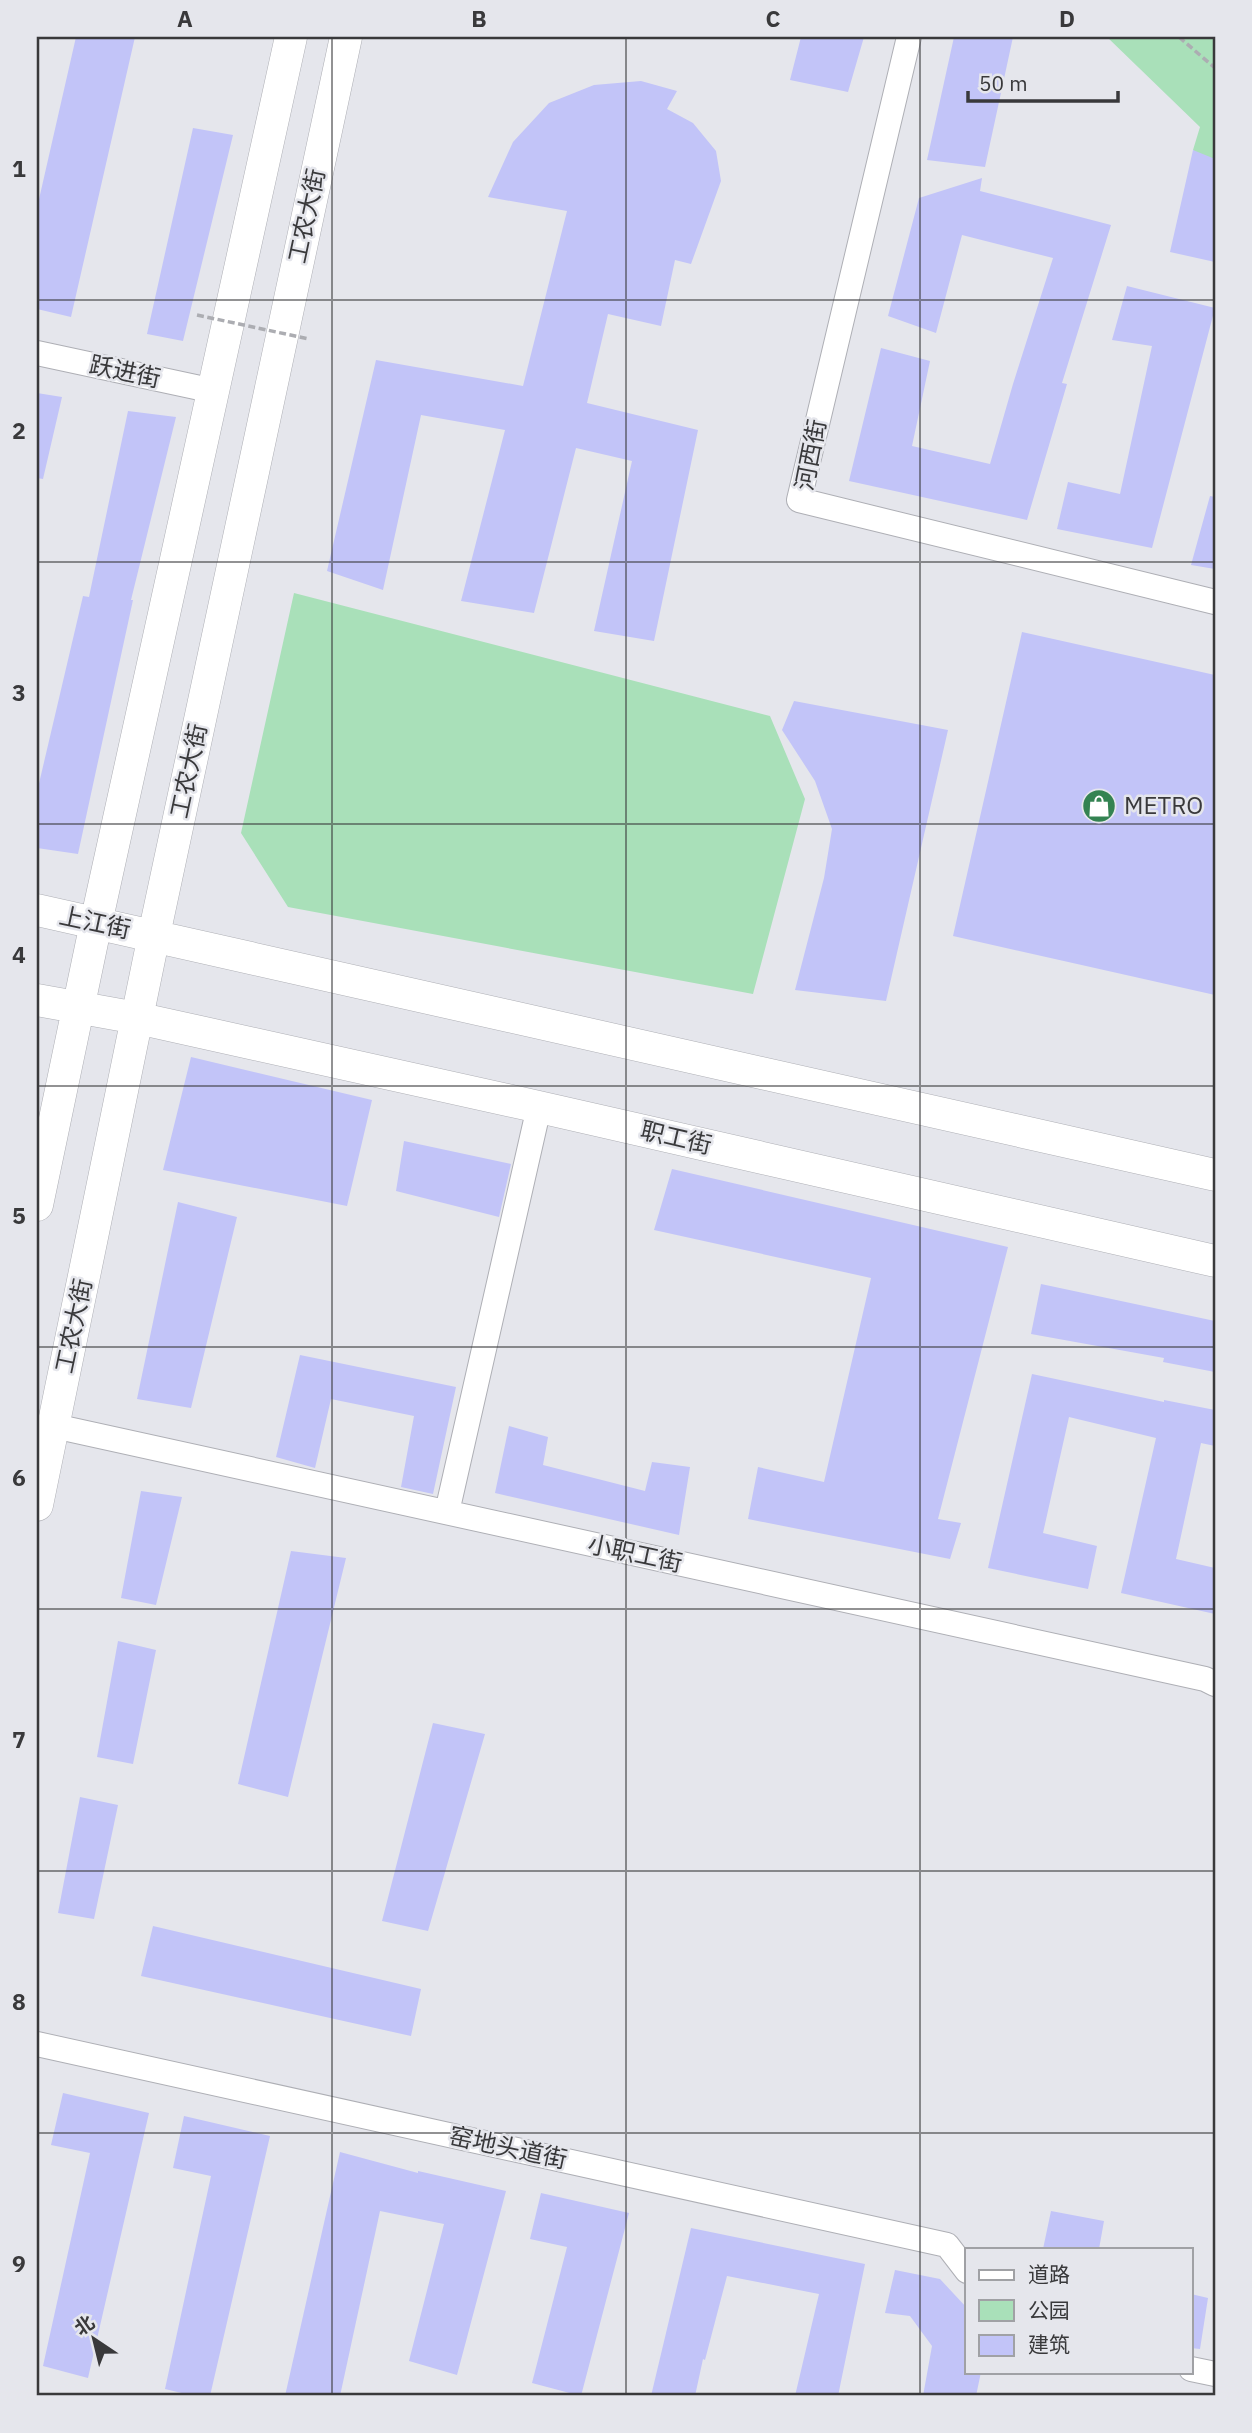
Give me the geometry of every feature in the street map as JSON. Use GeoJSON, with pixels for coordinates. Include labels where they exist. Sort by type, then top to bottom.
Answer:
{"type":"FeatureCollection","features":[{"type":"Feature","properties":{"kind":"main road"},"geometry":{"type":"LineString","coordinates":[[37,1205],[96,923],[291,37]]}},
{"type":"Feature","properties":{"kind":"main road","name":"工农大街"},"geometry":{"type":"LineString","coordinates":[[37,1505],[136,1018],[346,37]]}},
{"type":"Feature","properties":{"kind":"main road","name":"上江街"},"geometry":{"type":"LineString","coordinates":[[37,910],[154,935]]}},
{"type":"Feature","properties":{"kind":"main road"},"geometry":{"type":"LineString","coordinates":[[154,935],[1215,1175]]}},
{"type":"Feature","properties":{"kind":"main road"},"geometry":{"type":"LineString","coordinates":[[37,1000],[136,1018]]}},
{"type":"Feature","properties":{"kind":"main road","name":"职工街"},"geometry":{"type":"LineString","coordinates":[[136,1018],[1215,1261]]}},
{"type":"Feature","properties":{"kind":"street","name":"河西街"},"geometry":{"type":"LineString","coordinates":[[909,37],[799,500],[1215,601]]}},
{"type":"Feature","properties":{"kind":"street","name":"跃进街"},"geometry":{"type":"LineString","coordinates":[[37,353],[214,391]]}},
{"type":"Feature","properties":{"kind":"street"},"geometry":{"type":"LineString","coordinates":[[447,1512],[539,1107]]}},
{"type":"Feature","properties":{"kind":"street","name":"小职工街"},"geometry":{"type":"LineString","coordinates":[[54,1426],[1205,1679],[1215,1684]]}},
{"type":"Feature","properties":{"kind":"street","name":"窑地头道街"},"geometry":{"type":"LineString","coordinates":[[37,2044],[947,2245],[965,2269]]}},
{"type":"Feature","properties":{"kind":"street"},"geometry":{"type":"LineString","coordinates":[[1192,2369],[1215,2374]]}},
{"type":"Feature","properties":{"kind":"path"},"geometry":{"type":"LineString","coordinates":[[1179,37],[1215,68]]}},
{"type":"Feature","properties":{"kind":"path"},"geometry":{"type":"LineString","coordinates":[[197,315],[309,339]]}},
{"type":"Feature","properties":{"kind":"green space"},"geometry":{"type":"Polygon","coordinates":[[[1107,37],[1215,37],[1215,170],[1193,150],[1200,127],[1107,37]]]}},
{"type":"Feature","properties":{"kind":"green space"},"geometry":{"type":"Polygon","coordinates":[[[294,593],[770,716],[805,799],[753,994],[288,907],[241,833],[294,593]]]}},
{"type":"Feature","properties":{"kind":"building"},"geometry":{"type":"Polygon","coordinates":[[[76,37],[135,37],[71,317],[37,309],[37,208],[76,37]]]}},
{"type":"Feature","properties":{"kind":"building"},"geometry":{"type":"Polygon","coordinates":[[[801,37],[864,37],[848,92],[790,80],[801,37]]]}},
{"type":"Feature","properties":{"kind":"building"},"geometry":{"type":"Polygon","coordinates":[[[954,37],[1013,37],[985,167],[927,160],[954,37]]]}},
{"type":"Feature","properties":{"kind":"building"},"geometry":{"type":"Polygon","coordinates":[[[641,81],[677,91],[667,109],[693,123],[716,151],[721,181],[691,264],[675,260],[661,326],[608,314],[587,403],[698,430],[654,641],[594,631],[632,461],[576,448],[534,613],[461,601],[505,430],[421,415],[383,590],[327,571],[376,360],[523,386],[567,211],[488,197],[513,142],[549,103],[594,85],[641,81]]]}},
{"type":"Feature","properties":{"kind":"building"},"geometry":{"type":"Polygon","coordinates":[[[193,128],[233,135],[183,341],[147,334],[193,128]]]}},
{"type":"Feature","properties":{"kind":"building"},"geometry":{"type":"Polygon","coordinates":[[[1193,150],[1215,159],[1215,262],[1170,252],[1193,150]]]}},
{"type":"Feature","properties":{"kind":"building"},"geometry":{"type":"Polygon","coordinates":[[[982,178],[980,191],[1111,225],[1062,383],[1067,384],[1027,520],[849,481],[881,348],[930,361],[912,446],[990,464],[1053,258],[962,235],[936,333],[888,316],[919,198],[982,178]]]}},
{"type":"Feature","properties":{"kind":"building"},"geometry":{"type":"Polygon","coordinates":[[[1127,286],[1215,308],[1152,548],[1057,529],[1068,482],[1120,494],[1152,346],[1112,340],[1127,286]]]}},
{"type":"Feature","properties":{"kind":"building"},"geometry":{"type":"Polygon","coordinates":[[[37,393],[62,397],[43,479],[37,478],[37,393]]]}},
{"type":"Feature","properties":{"kind":"building"},"geometry":{"type":"Polygon","coordinates":[[[128,411],[176,417],[131,600],[78,854],[37,848],[37,792],[83,596],[89,597],[128,411]]]}},
{"type":"Feature","properties":{"kind":"building"},"geometry":{"type":"Polygon","coordinates":[[[1210,496],[1215,497],[1215,569],[1191,565],[1210,496]]]}},
{"type":"Feature","properties":{"kind":"building","name":"METRO"},"geometry":{"type":"Polygon","coordinates":[[[1022,632],[1215,675],[1215,995],[953,936],[1022,632]]]}},
{"type":"Feature","properties":{"kind":"building"},"geometry":{"type":"Polygon","coordinates":[[[794,701],[948,730],[886,1001],[795,990],[824,878],[832,829],[815,781],[782,730],[794,701]]]}},
{"type":"Feature","properties":{"kind":"building"},"geometry":{"type":"Polygon","coordinates":[[[191,1057],[372,1100],[347,1206],[163,1170],[191,1057]]]}},
{"type":"Feature","properties":{"kind":"building"},"geometry":{"type":"Polygon","coordinates":[[[404,1141],[511,1164],[499,1217],[396,1191],[404,1141]]]}},
{"type":"Feature","properties":{"kind":"building"},"geometry":{"type":"Polygon","coordinates":[[[672,1169],[1008,1247],[938,1519],[961,1523],[950,1559],[748,1519],[758,1467],[824,1482],[871,1278],[654,1230],[672,1169]]]}},
{"type":"Feature","properties":{"kind":"building"},"geometry":{"type":"Polygon","coordinates":[[[178,1202],[237,1217],[191,1408],[137,1399],[178,1202]]]}},
{"type":"Feature","properties":{"kind":"building"},"geometry":{"type":"Polygon","coordinates":[[[1041,1284],[1215,1321],[1215,1372],[1163,1362],[1164,1358],[1031,1334],[1041,1284]]]}},
{"type":"Feature","properties":{"kind":"building"},"geometry":{"type":"Polygon","coordinates":[[[300,1355],[456,1387],[433,1494],[401,1487],[414,1416],[331,1399],[315,1468],[276,1457],[300,1355]]]}},
{"type":"Feature","properties":{"kind":"building"},"geometry":{"type":"Polygon","coordinates":[[[1032,1374],[1215,1410],[1215,1446],[1201,1443],[1176,1559],[1215,1568],[1215,1614],[1121,1593],[1156,1438],[1069,1417],[1043,1533],[1097,1546],[1088,1589],[988,1568],[1032,1374]]]}},
{"type":"Feature","properties":{"kind":"building"},"geometry":{"type":"Polygon","coordinates":[[[509,1426],[548,1437],[543,1465],[645,1491],[652,1462],[690,1467],[679,1535],[495,1493],[509,1426]]]}},
{"type":"Feature","properties":{"kind":"building"},"geometry":{"type":"Polygon","coordinates":[[[141,1491],[182,1497],[156,1605],[121,1598],[141,1491]]]}},
{"type":"Feature","properties":{"kind":"building"},"geometry":{"type":"Polygon","coordinates":[[[291,1551],[346,1558],[288,1797],[238,1784],[291,1551]]]}},
{"type":"Feature","properties":{"kind":"building"},"geometry":{"type":"Polygon","coordinates":[[[118,1641],[156,1650],[133,1764],[97,1757],[118,1641]]]}},
{"type":"Feature","properties":{"kind":"building"},"geometry":{"type":"Polygon","coordinates":[[[433,1723],[485,1734],[428,1931],[382,1921],[433,1723]]]}},
{"type":"Feature","properties":{"kind":"building"},"geometry":{"type":"Polygon","coordinates":[[[80,1797],[118,1805],[94,1919],[58,1913],[80,1797]]]}},
{"type":"Feature","properties":{"kind":"building"},"geometry":{"type":"Polygon","coordinates":[[[153,1926],[421,1989],[411,2036],[141,1976],[153,1926]]]}},
{"type":"Feature","properties":{"kind":"building"},"geometry":{"type":"Polygon","coordinates":[[[63,2093],[149,2113],[88,2378],[43,2366],[90,2153],[51,2145],[63,2093]]]}},
{"type":"Feature","properties":{"kind":"building"},"geometry":{"type":"Polygon","coordinates":[[[184,2116],[270,2136],[210,2396],[194,2396],[165,2389],[211,2176],[173,2168],[184,2116]]]}},
{"type":"Feature","properties":{"kind":"building"},"geometry":{"type":"Polygon","coordinates":[[[340,2152],[418,2173],[506,2191],[457,2375],[409,2361],[444,2224],[380,2211],[340,2396],[285,2396],[340,2152]]]}},
{"type":"Feature","properties":{"kind":"building"},"geometry":{"type":"Polygon","coordinates":[[[541,2193],[629,2213],[581,2396],[532,2383],[567,2247],[530,2239],[541,2193]]]}},
{"type":"Feature","properties":{"kind":"building"},"geometry":{"type":"Polygon","coordinates":[[[1051,2211],[1104,2221],[1099,2248],[1043,2248],[1051,2211]]]}},
{"type":"Feature","properties":{"kind":"building"},"geometry":{"type":"Polygon","coordinates":[[[691,2228],[865,2264],[838,2396],[795,2396],[819,2294],[727,2276],[695,2396],[651,2396],[691,2228]]]}},
{"type":"Feature","properties":{"kind":"building"},"geometry":{"type":"Polygon","coordinates":[[[895,2270],[940,2279],[965,2306],[965,2374],[981,2374],[976,2396],[923,2396],[932,2346],[910,2316],[885,2313],[895,2270]]]}},
{"type":"Feature","properties":{"kind":"building"},"geometry":{"type":"Polygon","coordinates":[[[1192,2294],[1208,2298],[1200,2349],[1192,2348],[1192,2294]]]}},
{"type":"Feature","properties":{"kind":"place","name":"METRO"},"geometry":{"type":"Point","coordinates":[1099,806]}}]}
